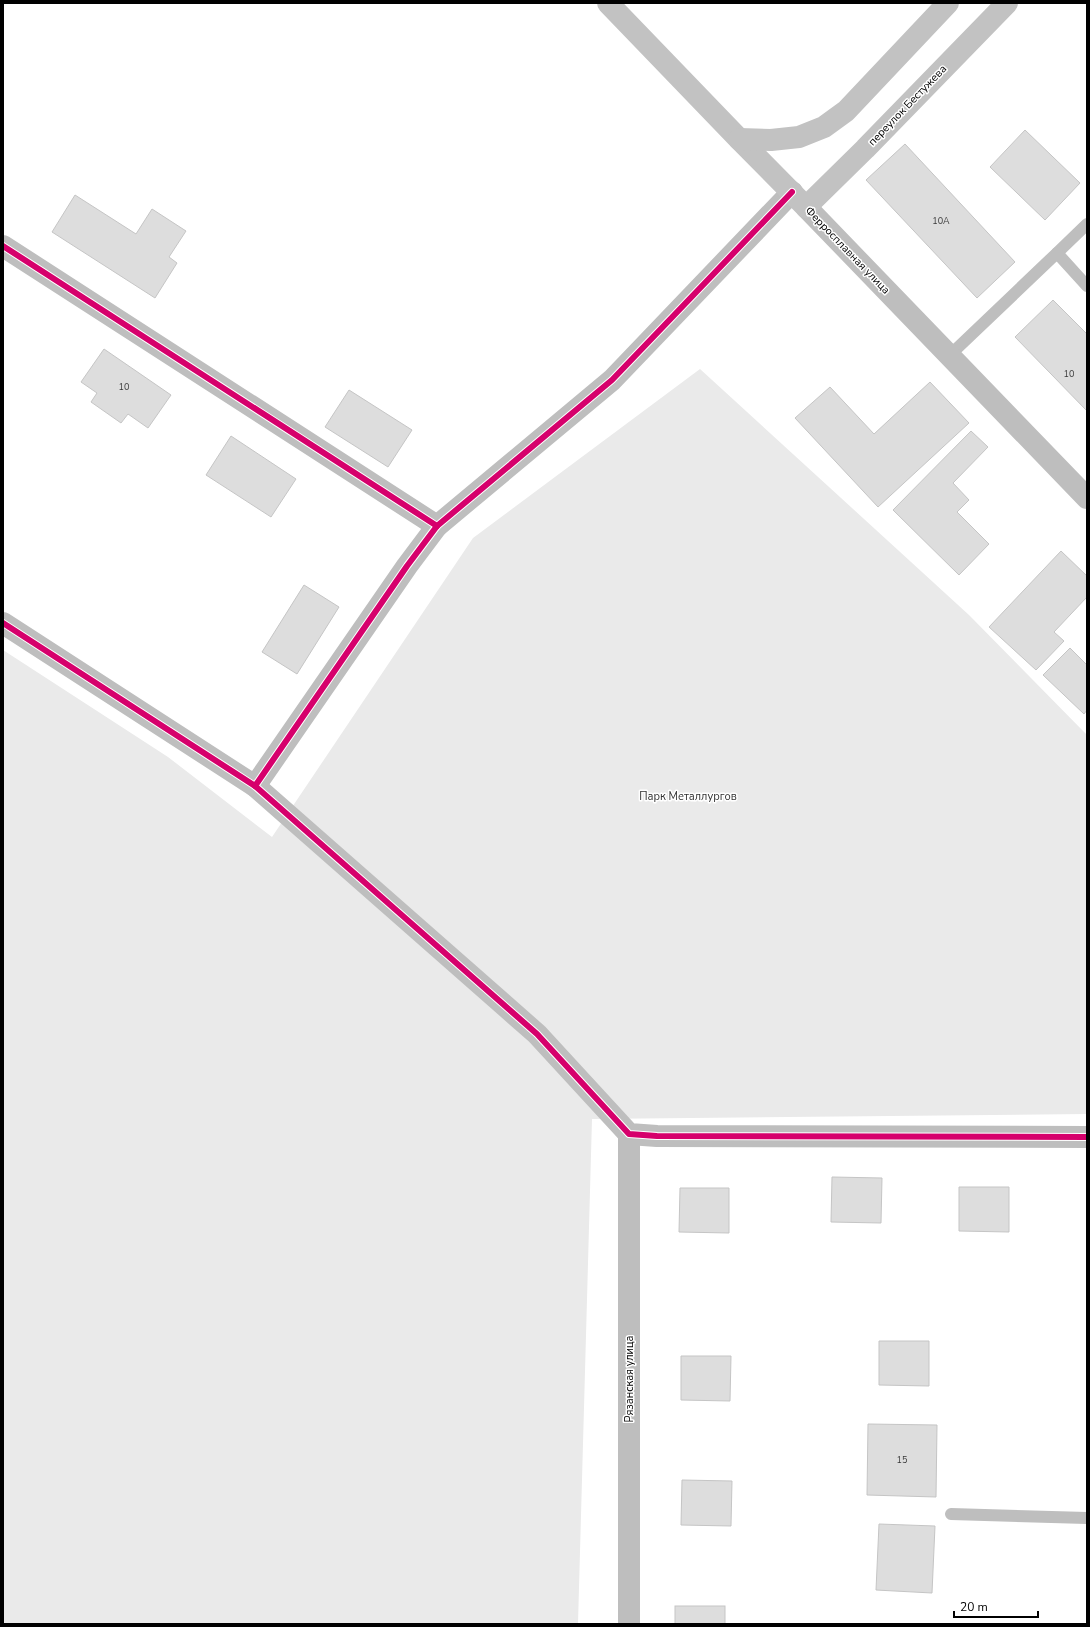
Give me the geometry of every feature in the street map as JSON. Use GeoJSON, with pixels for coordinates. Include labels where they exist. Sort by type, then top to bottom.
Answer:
{"type":"FeatureCollection","features":[{"type":"Feature","properties":{"kind":"main road","name":"Ферросплавная улица"},"geometry":{"type":"LineString","coordinates":[[608,3],[799,199]]}},
{"type":"Feature","properties":{"kind":"main road"},"geometry":{"type":"LineString","coordinates":[[739,139],[771,140],[799,137],[824,128],[846,111],[948,3]]}},
{"type":"Feature","properties":{"kind":"main road","name":"переулок Бестужева"},"geometry":{"type":"LineString","coordinates":[[799,199],[865,149],[1007,3]]}},
{"type":"Feature","properties":{"kind":"street","name":"Ферросплавная улица"},"geometry":{"type":"LineString","coordinates":[[799,199],[1087,498]]}},
{"type":"Feature","properties":{"kind":"street"},"geometry":{"type":"LineString","coordinates":[[256,786],[407,566],[437,526],[612,380],[799,199]]}},
{"type":"Feature","properties":{"kind":"street"},"geometry":{"type":"LineString","coordinates":[[3,246],[437,526]]}},
{"type":"Feature","properties":{"kind":"street"},"geometry":{"type":"LineString","coordinates":[[3,623],[256,786],[537,1034],[629,1134],[665,1136],[1087,1137]]}},
{"type":"Feature","properties":{"kind":"street","name":"Рязанская улица"},"geometry":{"type":"LineString","coordinates":[[629,1134],[629,1624]]}},
{"type":"Feature","properties":{"kind":"lane"},"geometry":{"type":"LineString","coordinates":[[950,356],[1087,224]]}},
{"type":"Feature","properties":{"kind":"lane"},"geometry":{"type":"LineString","coordinates":[[1057,253],[1087,286]]}},
{"type":"Feature","properties":{"kind":"lane"},"geometry":{"type":"LineString","coordinates":[[951,1514],[1087,1518]]}},
{"type":"Feature","properties":{"kind":"green space","name":"Парк Металлургов"},"geometry":{"type":"Polygon","coordinates":[[[700,369],[969,615],[1087,735],[1087,1114],[592,1119],[578,1624],[3,1624],[3,650],[168,757],[272,837],[473,538],[700,369]]]}},
{"type":"Feature","properties":{"kind":"building"},"geometry":{"type":"Polygon","coordinates":[[[1025,130],[1080,183],[1045,220],[990,167],[1025,130]]]}},
{"type":"Feature","properties":{"kind":"building"},"geometry":{"type":"Polygon","coordinates":[[[905,144],[1015,262],[977,298],[866,180],[905,144]]]}},
{"type":"Feature","properties":{"kind":"building"},"geometry":{"type":"Polygon","coordinates":[[[75,195],[136,234],[152,209],[186,231],[169,257],[177,263],[155,298],[52,232],[75,195]]]}},
{"type":"Feature","properties":{"kind":"building"},"geometry":{"type":"Polygon","coordinates":[[[1053,300],[1087,334],[1087,411],[1015,337],[1053,300]]]}},
{"type":"Feature","properties":{"kind":"building"},"geometry":{"type":"Polygon","coordinates":[[[104,349],[171,395],[148,428],[128,414],[121,423],[91,402],[97,393],[81,382],[104,349]]]}},
{"type":"Feature","properties":{"kind":"building"},"geometry":{"type":"Polygon","coordinates":[[[930,382],[969,423],[878,507],[795,418],[830,387],[874,434],[930,382]]]}},
{"type":"Feature","properties":{"kind":"building"},"geometry":{"type":"Polygon","coordinates":[[[349,390],[412,430],[388,467],[325,427],[349,390]]]}},
{"type":"Feature","properties":{"kind":"building"},"geometry":{"type":"Polygon","coordinates":[[[971,431],[988,447],[953,483],[969,500],[957,512],[989,544],[959,575],[893,510],[971,431]]]}},
{"type":"Feature","properties":{"kind":"building"},"geometry":{"type":"Polygon","coordinates":[[[231,436],[296,479],[271,517],[206,475],[231,436]]]}},
{"type":"Feature","properties":{"kind":"building"},"geometry":{"type":"Polygon","coordinates":[[[1061,551],[1087,576],[1087,597],[1054,632],[1064,641],[1036,670],[989,627],[1061,551]]]}},
{"type":"Feature","properties":{"kind":"building"},"geometry":{"type":"Polygon","coordinates":[[[304,585],[339,607],[297,674],[262,652],[304,585]]]}},
{"type":"Feature","properties":{"kind":"building"},"geometry":{"type":"Polygon","coordinates":[[[1070,648],[1087,665],[1087,710],[1084,714],[1043,675],[1070,648]]]}},
{"type":"Feature","properties":{"kind":"building"},"geometry":{"type":"Polygon","coordinates":[[[832,1177],[882,1178],[881,1223],[831,1222],[832,1177]]]}},
{"type":"Feature","properties":{"kind":"building"},"geometry":{"type":"Polygon","coordinates":[[[959,1187],[1009,1187],[1009,1232],[959,1231],[959,1187]]]}},
{"type":"Feature","properties":{"kind":"building"},"geometry":{"type":"Polygon","coordinates":[[[680,1188],[729,1188],[729,1233],[679,1232],[680,1188]]]}},
{"type":"Feature","properties":{"kind":"building"},"geometry":{"type":"Polygon","coordinates":[[[879,1341],[929,1341],[929,1386],[879,1385],[879,1341]]]}},
{"type":"Feature","properties":{"kind":"building"},"geometry":{"type":"Polygon","coordinates":[[[681,1356],[731,1356],[730,1401],[681,1400],[681,1356]]]}},
{"type":"Feature","properties":{"kind":"building"},"geometry":{"type":"Polygon","coordinates":[[[868,1424],[937,1425],[936,1497],[867,1495],[868,1424]]]}},
{"type":"Feature","properties":{"kind":"building"},"geometry":{"type":"Polygon","coordinates":[[[682,1480],[732,1481],[731,1526],[681,1525],[682,1480]]]}},
{"type":"Feature","properties":{"kind":"building"},"geometry":{"type":"Polygon","coordinates":[[[879,1524],[935,1526],[932,1593],[876,1590],[879,1524]]]}},
{"type":"Feature","properties":{"kind":"building"},"geometry":{"type":"Polygon","coordinates":[[[675,1606],[725,1606],[725,1624],[675,1624],[675,1606]]]}},
{"type":"Feature","properties":{"kind":"cycle path"},"geometry":{"type":"LineString","coordinates":[[255,786],[407,566],[437,526],[612,380],[792,192]]}},
{"type":"Feature","properties":{"kind":"cycle path"},"geometry":{"type":"LineString","coordinates":[[3,246],[437,526]]}},
{"type":"Feature","properties":{"kind":"cycle path"},"geometry":{"type":"LineString","coordinates":[[3,623],[255,786],[537,1034],[629,1134],[657,1136],[1087,1137]]}}]}
